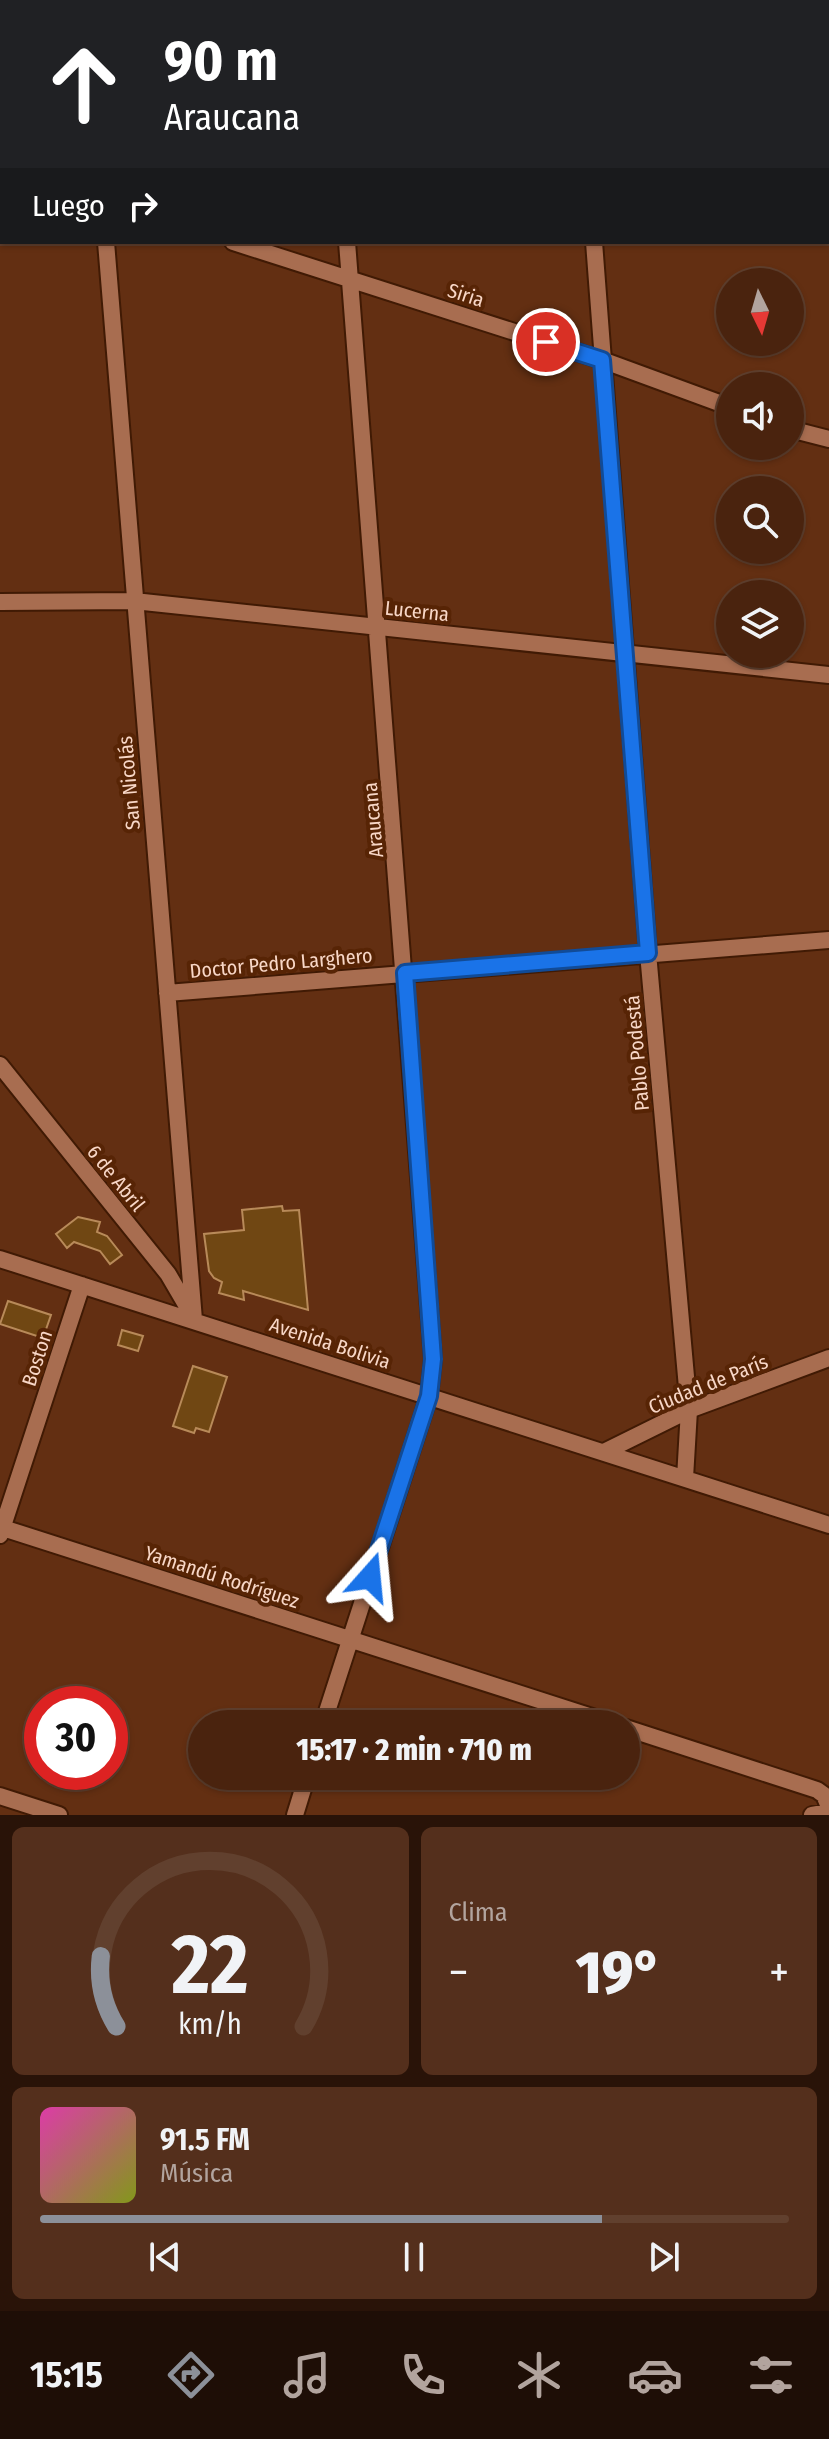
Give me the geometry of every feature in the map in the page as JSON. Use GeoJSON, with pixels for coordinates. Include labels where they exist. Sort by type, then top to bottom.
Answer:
{"type":"FeatureCollection","features":[{"type":"Feature","properties":{"kind":"street","name":"San Nicolás"},"geometry":{"type":"LineString","coordinates":[[106,244],[194,1320]]}},
{"type":"Feature","properties":{"kind":"street","name":"Siria"},"geometry":{"type":"LineString","coordinates":[[240,244],[602,360],[716,402]]}},
{"type":"Feature","properties":{"kind":"street","name":"Araucana"},"geometry":{"type":"LineString","coordinates":[[327,1710],[429,1396],[433,1359],[347,244]]}},
{"type":"Feature","properties":{"kind":"street","name":"Pablo Podestá"},"geometry":{"type":"LineString","coordinates":[[594,244],[648,953],[689,1410],[685,1478]]}},
{"type":"Feature","properties":{"kind":"street"},"geometry":{"type":"LineString","coordinates":[[804,433],[829,439]]}},
{"type":"Feature","properties":{"kind":"street","name":"Lucerna"},"geometry":{"type":"LineString","coordinates":[[0,602],[134,601],[829,675]]}},
{"type":"Feature","properties":{"kind":"street","name":"Doctor Pedro Larghero"},"geometry":{"type":"LineString","coordinates":[[167,993],[829,940]]}},
{"type":"Feature","properties":{"kind":"street","name":"6 de Abril"},"geometry":{"type":"LineString","coordinates":[[0,1065],[168,1274],[194,1320]]}},
{"type":"Feature","properties":{"kind":"street","name":"Avenida Bolivia"},"geometry":{"type":"LineString","coordinates":[[0,1259],[829,1525]]}},
{"type":"Feature","properties":{"kind":"street","name":"Boston"},"geometry":{"type":"LineString","coordinates":[[1,1530],[82,1285]]}},
{"type":"Feature","properties":{"kind":"street","name":"Ciudad de París"},"geometry":{"type":"LineString","coordinates":[[604,1452],[689,1410],[829,1358]]}},
{"type":"Feature","properties":{"kind":"street","name":"Yamandú Rodríguez"},"geometry":{"type":"LineString","coordinates":[[1,1530],[571,1710]]}},
{"type":"Feature","properties":{"kind":"street"},"geometry":{"type":"LineString","coordinates":[[640,1733],[817,1790],[824,1795],[829,1810],[812,1815]]}},
{"type":"Feature","properties":{"kind":"street"},"geometry":{"type":"LineString","coordinates":[[295,1815],[303,1790]]}},
{"type":"Feature","properties":{"kind":"street"},"geometry":{"type":"LineString","coordinates":[[0,1796],[59,1815]]}},
{"type":"Feature","properties":{"kind":"building"},"geometry":{"type":"Polygon","coordinates":[[[282,1206],[283,1211],[299,1210],[308,1310],[243,1291],[244,1300],[219,1293],[222,1282],[209,1271],[204,1234],[244,1230],[242,1210],[282,1206]]]}},
{"type":"Feature","properties":{"kind":"building"},"geometry":{"type":"Polygon","coordinates":[[[78,1217],[100,1222],[97,1232],[107,1236],[122,1255],[110,1264],[100,1251],[74,1242],[67,1248],[56,1234],[78,1217]]]}},
{"type":"Feature","properties":{"kind":"building"},"geometry":{"type":"Polygon","coordinates":[[[8,1301],[51,1315],[43,1338],[0,1324],[8,1301]]]}},
{"type":"Feature","properties":{"kind":"building"},"geometry":{"type":"Polygon","coordinates":[[[122,1330],[143,1336],[138,1351],[118,1345],[122,1330]]]}},
{"type":"Feature","properties":{"kind":"building"},"geometry":{"type":"Polygon","coordinates":[[[193,1366],[227,1377],[209,1432],[196,1428],[194,1433],[173,1426],[193,1366]]]}},
{"type":"Feature","properties":{"kind":"route"},"geometry":{"type":"LineString","coordinates":[[370,1577],[429,1396],[433,1359],[405,973],[648,953],[602,360],[546,342]]}}]}
